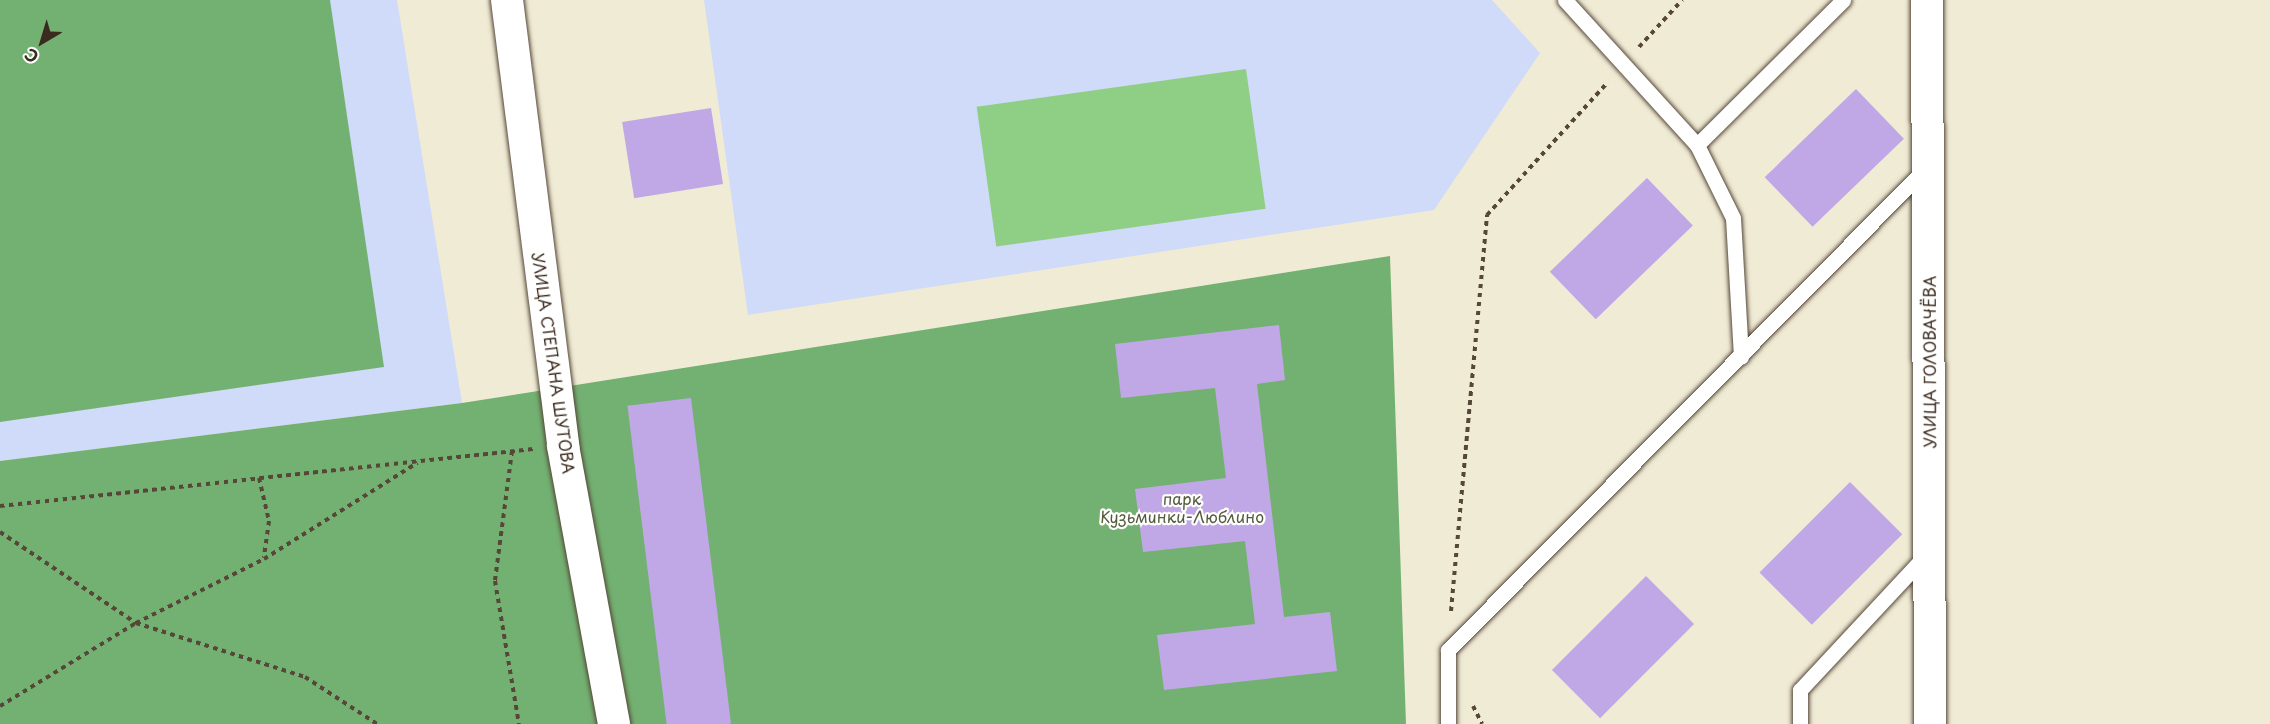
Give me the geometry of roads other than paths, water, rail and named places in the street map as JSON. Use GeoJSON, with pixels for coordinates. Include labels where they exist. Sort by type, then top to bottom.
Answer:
{"type":"FeatureCollection","features":[{"type":"Feature","properties":{"kind":"street","name":"УЛИЦА СТЕПАНА ШУТОВА"},"geometry":{"type":"LineString","coordinates":[[507,0],[563,446],[614,724]]}},
{"type":"Feature","properties":{"kind":"street","name":"УЛИЦА ГОЛОВАЧЁВА"},"geometry":{"type":"LineString","coordinates":[[1927,0],[1930,724]]}},
{"type":"Feature","properties":{"kind":"lane"},"geometry":{"type":"LineString","coordinates":[[1564,0],[1697,145],[1733,218],[1741,357]]}},
{"type":"Feature","properties":{"kind":"lane"},"geometry":{"type":"LineString","coordinates":[[1697,145],[1843,0]]}},
{"type":"Feature","properties":{"kind":"lane"},"geometry":{"type":"LineString","coordinates":[[1448,724],[1448,650],[1741,357],[1928,165]]}},
{"type":"Feature","properties":{"kind":"lane"},"geometry":{"type":"LineString","coordinates":[[1800,724],[1800,690],[1929,552]]}},
{"type":"Feature","properties":{"kind":"park label","name":"парк Кузьминки-Люблино"},"geometry":{"type":"Point","coordinates":[1182,507]}}]}
